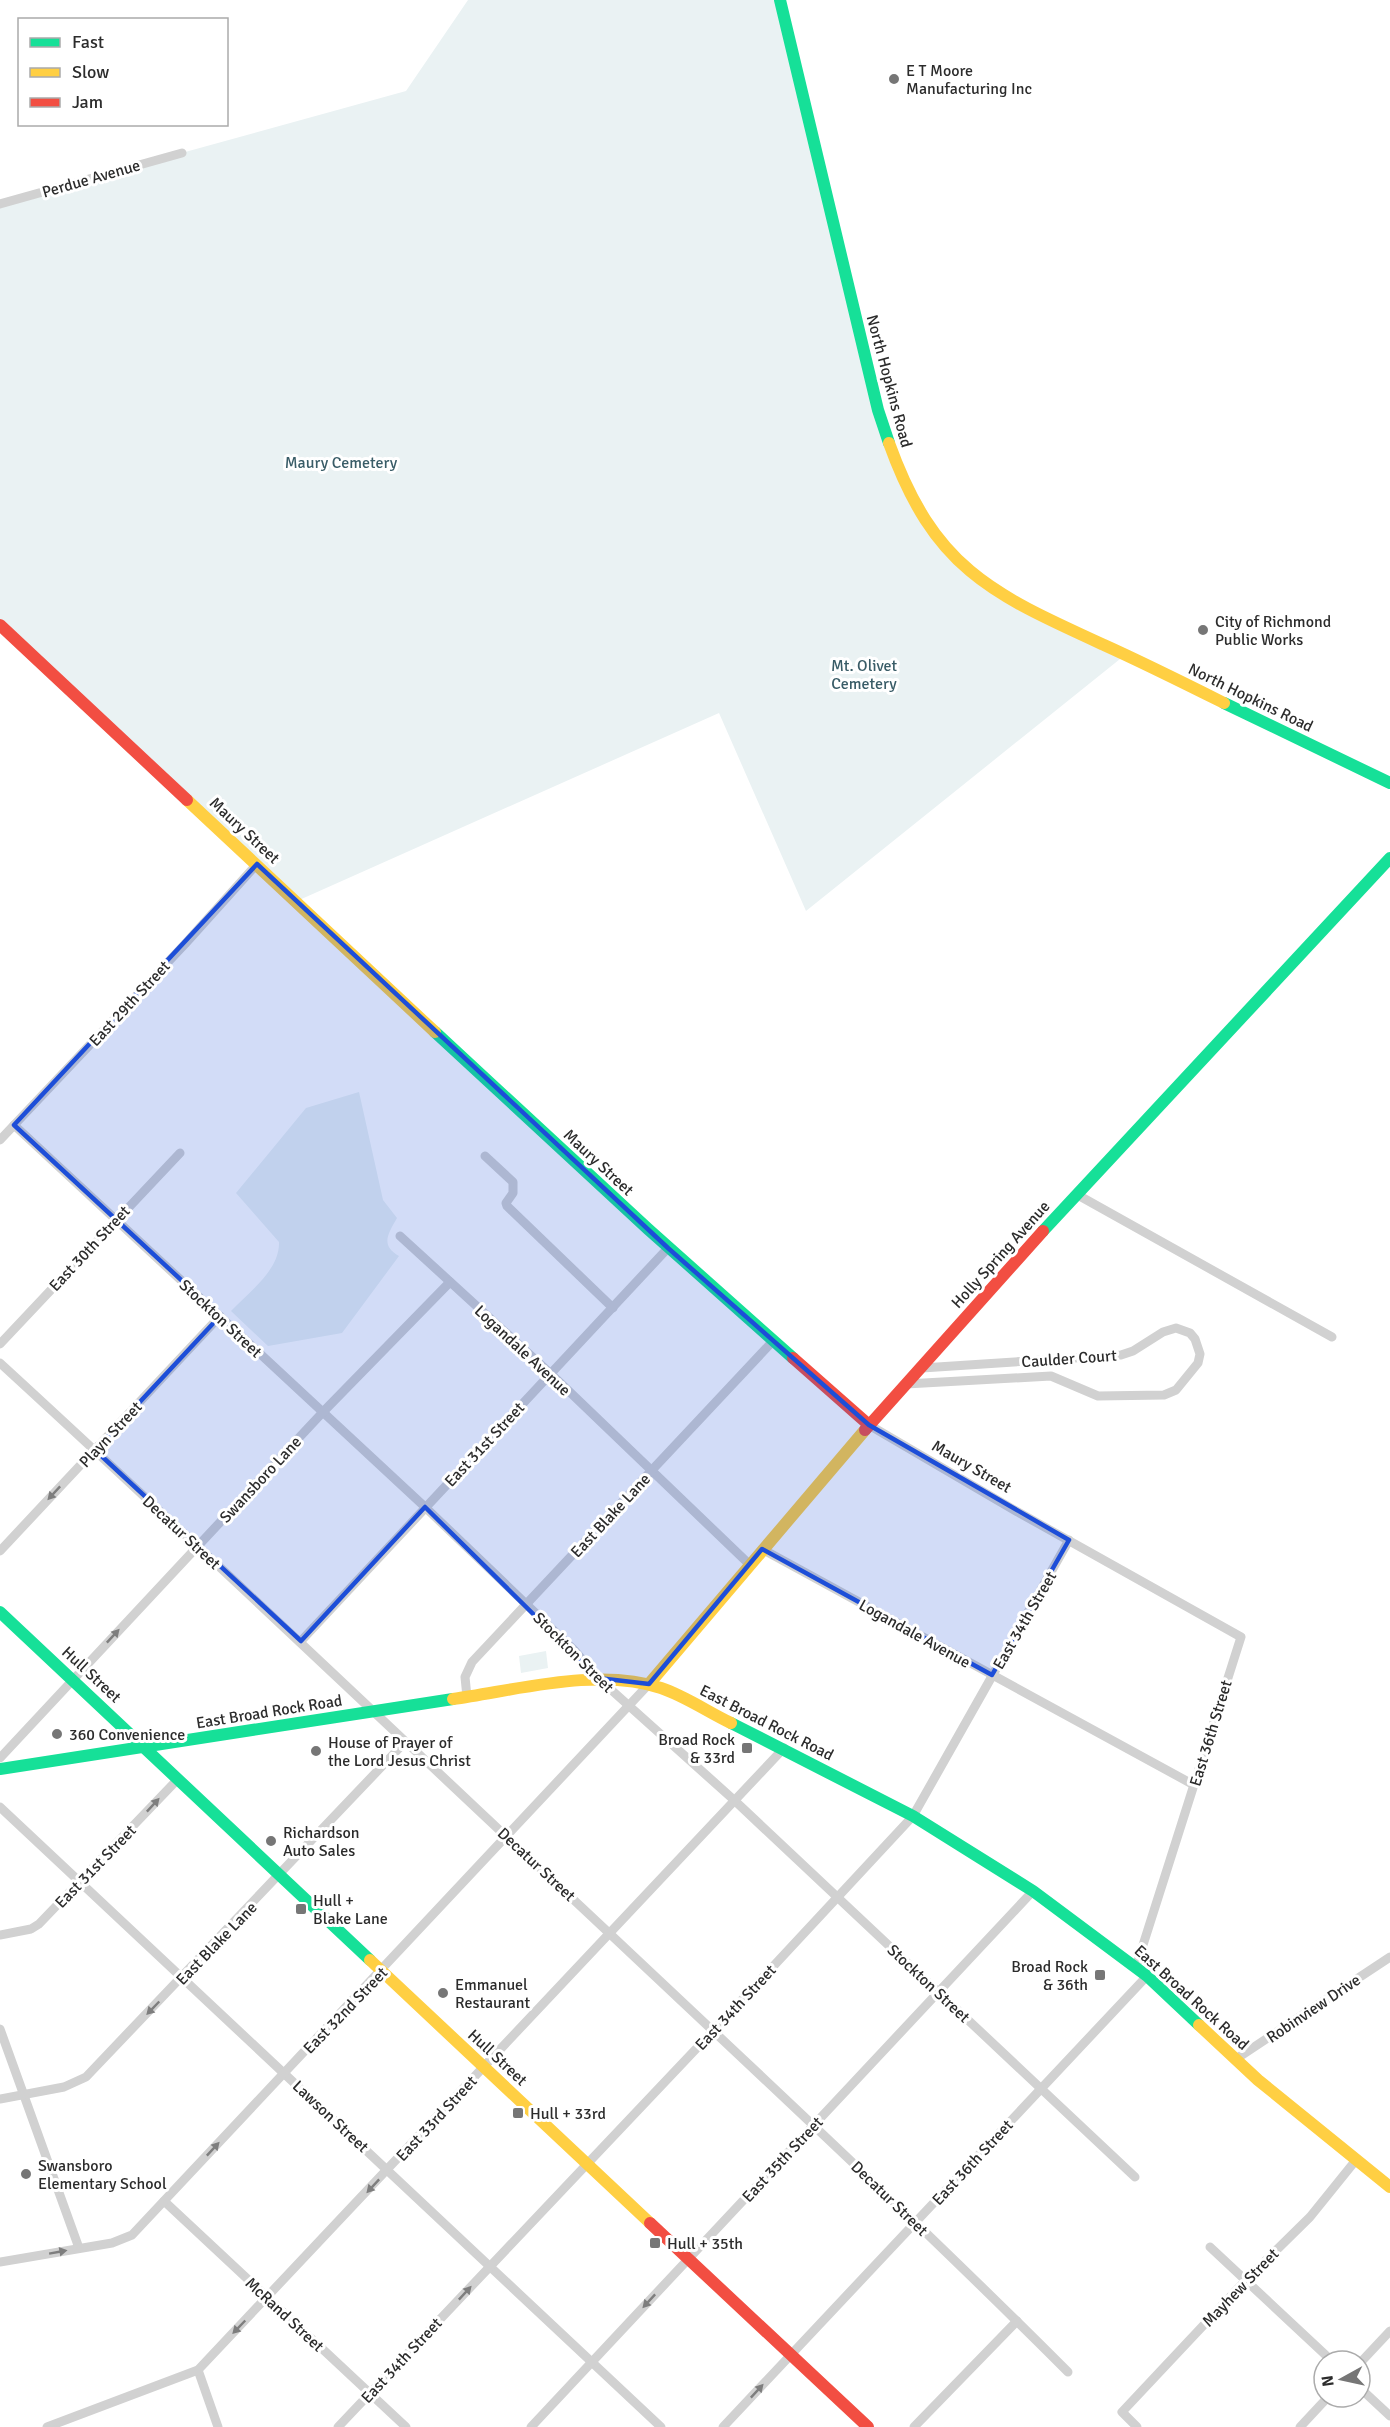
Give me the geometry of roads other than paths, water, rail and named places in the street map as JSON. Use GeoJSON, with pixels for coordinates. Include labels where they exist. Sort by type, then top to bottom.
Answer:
{"type":"FeatureCollection","features":[{"type":"Feature","properties":{"kind":"main road","name":"North Hopkins Road"},"geometry":{"type":"LineString","coordinates":[[780,0],[878,410],[890,449],[911,497],[935,534],[963,566],[1004,596],[1057,624],[1114,649],[1390,783]]}},
{"type":"Feature","properties":{"kind":"main road","name":"Maury Street"},"geometry":{"type":"LineString","coordinates":[[0,625],[257,864],[417,1017],[668,1248],[869,1425]]}},
{"type":"Feature","properties":{"kind":"main road","name":"Holly Spring Avenue"},"geometry":{"type":"LineString","coordinates":[[649,1684],[748,1564],[869,1425],[1076,1194],[1390,858]]}},
{"type":"Feature","properties":{"kind":"main road","name":"Hull Street"},"geometry":{"type":"LineString","coordinates":[[0,1612],[868,2427]]}},
{"type":"Feature","properties":{"kind":"main road","name":"East Broad Rock Road"},"geometry":{"type":"LineString","coordinates":[[0,1769],[598,1678],[623,1679],[649,1684],[675,1693],[913,1816],[1033,1891],[1147,1976],[1281,2099],[1390,2187]]}},
{"type":"Feature","properties":{"kind":"street","name":"Perdue Avenue"},"geometry":{"type":"LineString","coordinates":[[0,204],[182,153]]}},
{"type":"Feature","properties":{"kind":"street","name":"East 29th Street"},"geometry":{"type":"LineString","coordinates":[[0,1140],[257,864]]}},
{"type":"Feature","properties":{"kind":"street","name":"Stockton Street"},"geometry":{"type":"LineString","coordinates":[[14,1125],[425,1507],[574,1650],[598,1678],[734,1800],[1135,2177]]}},
{"type":"Feature","properties":{"kind":"street","name":"East 30th Street"},"geometry":{"type":"LineString","coordinates":[[0,1344],[180,1153]]}},
{"type":"Feature","properties":{"kind":"street"},"geometry":{"type":"LineString","coordinates":[[485,1156],[513,1182],[513,1193],[506,1203],[507,1206],[613,1308]]}},
{"type":"Feature","properties":{"kind":"street"},"geometry":{"type":"LineString","coordinates":[[1076,1194],[1332,1336]]}},
{"type":"Feature","properties":{"kind":"street","name":"Logandale Avenue"},"geometry":{"type":"LineString","coordinates":[[400,1236],[551,1374],[748,1564]]}},
{"type":"Feature","properties":{"kind":"street","name":"East 31st Street"},"geometry":{"type":"LineString","coordinates":[[301,1641],[668,1248]]}},
{"type":"Feature","properties":{"kind":"street","name":"Swansboro Lane"},"geometry":{"type":"LineString","coordinates":[[0,1758],[323,1412],[450,1282]]}},
{"type":"Feature","properties":{"kind":"street","name":"Playn Street"},"geometry":{"type":"LineString","coordinates":[[0,1551],[220,1316]]}},
{"type":"Feature","properties":{"kind":"street","name":"Caulder Court"},"geometry":{"type":"LineString","coordinates":[[906,1384],[1051,1376],[1098,1396],[1164,1395],[1176,1390],[1198,1363],[1200,1354],[1195,1339],[1190,1333],[1176,1328],[1163,1332],[1133,1351],[1121,1355],[922,1368]]}},
{"type":"Feature","properties":{"kind":"street","name":"East Blake Lane"},"geometry":{"type":"LineString","coordinates":[[467,1697],[465,1677],[472,1662],[772,1341]]}},
{"type":"Feature","properties":{"kind":"street","name":"Decatur Street"},"geometry":{"type":"LineString","coordinates":[[0,1363],[301,1641],[373,1712],[714,2030],[916,2222],[1068,2372]]}},
{"type":"Feature","properties":{"kind":"street","name":"Maury Street"},"geometry":{"type":"LineString","coordinates":[[869,1425],[1241,1637]]}},
{"type":"Feature","properties":{"kind":"street","name":"East 34th Street"},"geometry":{"type":"LineString","coordinates":[[338,2427],[913,1816],[1069,1540]]}},
{"type":"Feature","properties":{"kind":"street","name":"Logandale Avenue"},"geometry":{"type":"LineString","coordinates":[[762,1549],[1194,1785]]}},
{"type":"Feature","properties":{"kind":"street","name":"East 36th Street"},"geometry":{"type":"LineString","coordinates":[[1136,1967],[1241,1637]]}},
{"type":"Feature","properties":{"kind":"street","name":"East 32nd Street"},"geometry":{"type":"LineString","coordinates":[[0,2262],[127,2239],[382,1971],[649,1684]]}},
{"type":"Feature","properties":{"kind":"street","name":"East Blake Lane"},"geometry":{"type":"LineString","coordinates":[[0,2099],[80,2082],[281,1875],[405,1742]]}},
{"type":"Feature","properties":{"kind":"street","name":"East 33rd Street"},"geometry":{"type":"LineString","coordinates":[[47,2427],[198,2370],[784,1748]]}},
{"type":"Feature","properties":{"kind":"street","name":"East 31st Street"},"geometry":{"type":"LineString","coordinates":[[0,1935],[31,1929],[81,1882],[178,1779]]}},
{"type":"Feature","properties":{"kind":"street","name":"Lawson Street"},"geometry":{"type":"LineString","coordinates":[[0,1807],[661,2427]]}},
{"type":"Feature","properties":{"kind":"street","name":"East 35th Street"},"geometry":{"type":"LineString","coordinates":[[531,2427],[1033,1891]]}},
{"type":"Feature","properties":{"kind":"street","name":"Robinview Drive"},"geometry":{"type":"LineString","coordinates":[[1236,2059],[1390,1957]]}},
{"type":"Feature","properties":{"kind":"street","name":"East 36th Street"},"geometry":{"type":"LineString","coordinates":[[723,2427],[1147,1976]]}},
{"type":"Feature","properties":{"kind":"street"},"geometry":{"type":"LineString","coordinates":[[0,2029],[79,2248]]}},
{"type":"Feature","properties":{"kind":"street","name":"Mayhew Street"},"geometry":{"type":"LineString","coordinates":[[1137,2427],[1122,2412],[1245,2280],[1310,2217],[1356,2160]]}},
{"type":"Feature","properties":{"kind":"street","name":"McRand Street"},"geometry":{"type":"LineString","coordinates":[[164,2201],[406,2427]]}},
{"type":"Feature","properties":{"kind":"street"},"geometry":{"type":"LineString","coordinates":[[1210,2247],[1319,2349]]}},
{"type":"Feature","properties":{"kind":"street"},"geometry":{"type":"LineString","coordinates":[[914,2427],[1017,2320]]}},
{"type":"Feature","properties":{"kind":"street"},"geometry":{"type":"LineString","coordinates":[[1372,2350],[1390,2331]]}},
{"type":"Feature","properties":{"kind":"street"},"geometry":{"type":"LineString","coordinates":[[198,2370],[218,2427]]}},
{"type":"Feature","properties":{"kind":"street"},"geometry":{"type":"LineString","coordinates":[[1372,2399],[1390,2416]]}},
{"type":"Feature","properties":{"kind":"street"},"geometry":{"type":"LineString","coordinates":[[1300,2427],[1317,2409]]}},
{"type":"Feature","properties":{"kind":"place","name":"E T Moore Manufacturing Inc"},"geometry":{"type":"Point","coordinates":[894,79]}},
{"type":"Feature","properties":{"kind":"place","name":"City of Richmond Public Works"},"geometry":{"type":"Point","coordinates":[1203,630]}},
{"type":"Feature","properties":{"kind":"place","name":"360 Convenience"},"geometry":{"type":"Point","coordinates":[57,1734]}},
{"type":"Feature","properties":{"kind":"place","name":"Broad Rock & 33rd"},"geometry":{"type":"Point","coordinates":[747,1748]}},
{"type":"Feature","properties":{"kind":"place","name":"House of Prayer of the Lord Jesus Christ"},"geometry":{"type":"Point","coordinates":[316,1751]}},
{"type":"Feature","properties":{"kind":"place","name":"Richardson Auto Sales"},"geometry":{"type":"Point","coordinates":[271,1841]}},
{"type":"Feature","properties":{"kind":"place","name":"Hull + Blake Lane"},"geometry":{"type":"Point","coordinates":[301,1909]}},
{"type":"Feature","properties":{"kind":"place","name":"Broad Rock & 36th"},"geometry":{"type":"Point","coordinates":[1100,1975]}},
{"type":"Feature","properties":{"kind":"place","name":"Emmanuel Restaurant"},"geometry":{"type":"Point","coordinates":[443,1993]}},
{"type":"Feature","properties":{"kind":"place","name":"Hull + 33rd"},"geometry":{"type":"Point","coordinates":[518,2113]}},
{"type":"Feature","properties":{"kind":"place","name":"Swansboro Elementary School"},"geometry":{"type":"Point","coordinates":[26,2174]}},
{"type":"Feature","properties":{"kind":"place","name":"Hull + 35th"},"geometry":{"type":"Point","coordinates":[655,2243]}},
{"type":"Feature","properties":{"kind":"park label","name":"Maury Cemetery"},"geometry":{"type":"Point","coordinates":[341,462]}},
{"type":"Feature","properties":{"kind":"park label","name":"Mt. Olivet Cemetery"},"geometry":{"type":"Point","coordinates":[864,674]}}]}
